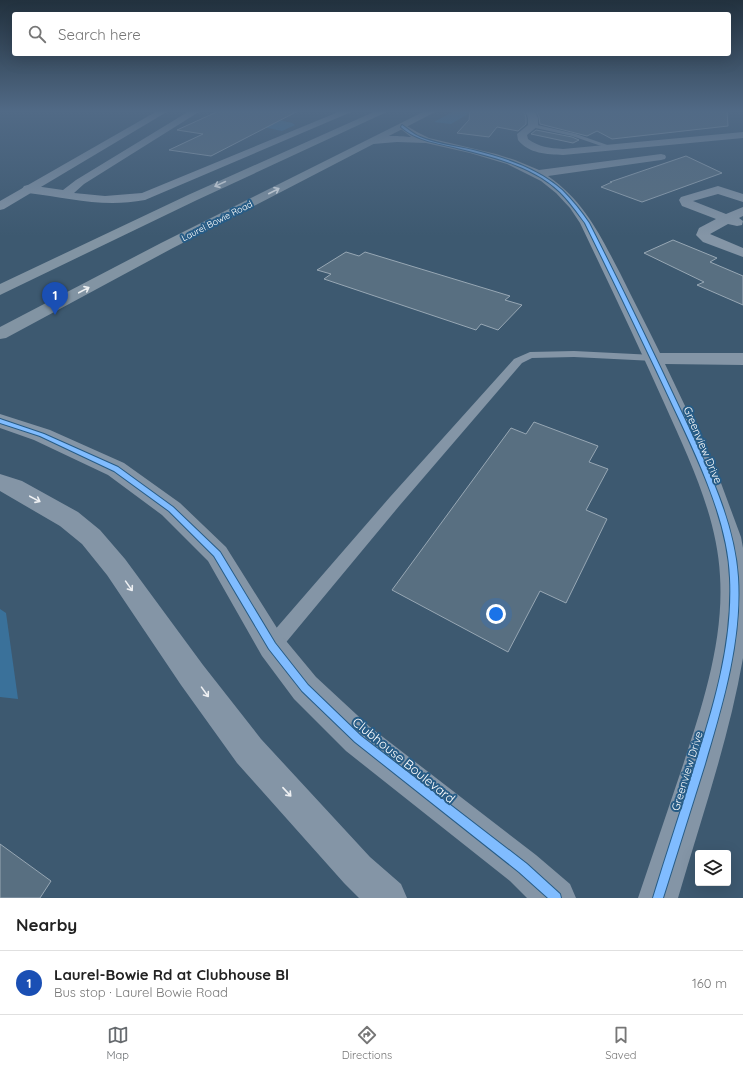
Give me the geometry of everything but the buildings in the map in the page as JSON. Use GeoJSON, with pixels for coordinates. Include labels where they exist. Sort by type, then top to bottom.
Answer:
{"type":"FeatureCollection","features":[{"type":"Feature","properties":{"kind":"main road"},"geometry":{"type":"LineString","coordinates":[[0,290],[97,242],[290,152]]}},
{"type":"Feature","properties":{"kind":"main road","name":"Laurel Bowie Road"},"geometry":{"type":"LineString","coordinates":[[0,334],[166,246],[351,152]]}},
{"type":"Feature","properties":{"kind":"main road"},"geometry":{"type":"LineString","coordinates":[[0,281],[80,244],[97,242]]}},
{"type":"Feature","properties":{"kind":"street"},"geometry":{"type":"LineString","coordinates":[[0,206],[94,152]]}},
{"type":"Feature","properties":{"kind":"street"},"geometry":{"type":"LineString","coordinates":[[68,194],[72,188],[86,178],[129,152]]}},
{"type":"Feature","properties":{"kind":"street"},"geometry":{"type":"LineString","coordinates":[[28,190],[68,194],[70,197],[118,200],[145,196],[251,152]]}},
{"type":"Feature","properties":{"kind":"street","name":"Greenview Drive"},"geometry":{"type":"LineString","coordinates":[[471,152],[500,159],[538,174],[557,186],[580,211],[654,358],[706,472],[724,527],[734,577],[728,662],[714,720],[658,898]]}},
{"type":"Feature","properties":{"kind":"street"},"geometry":{"type":"LineString","coordinates":[[538,174],[672,156]]}},
{"type":"Feature","properties":{"kind":"street"},"geometry":{"type":"LineString","coordinates":[[743,198],[718,190],[685,200],[686,203],[743,224]]}},
{"type":"Feature","properties":{"kind":"street"},"geometry":{"type":"LineString","coordinates":[[743,211],[704,231],[703,235],[708,239],[743,253]]}},
{"type":"Feature","properties":{"kind":"street"},"geometry":{"type":"LineString","coordinates":[[654,358],[743,359]]}},
{"type":"Feature","properties":{"kind":"street","name":"Clubhouse Boulevard"},"geometry":{"type":"LineString","coordinates":[[0,421],[42,435],[116,469],[171,509],[217,554],[272,646],[306,688],[358,739],[523,868],[556,898]]}},
{"type":"Feature","properties":{"kind":"street"},"geometry":{"type":"LineString","coordinates":[[0,482],[20,491],[69,519],[91,537],[116,567],[248,751],[357,870],[386,898]]}},
{"type":"Feature","properties":{"kind":"lane"},"geometry":{"type":"LineString","coordinates":[[272,646],[518,361],[530,355],[574,354],[654,358]]}},
{"type":"Feature","properties":{"kind":"shaded area"},"geometry":{"type":"Polygon","coordinates":[[[0,609],[6,613],[18,699],[0,697],[0,609]]]}},
{"type":"Feature","properties":{"kind":"cycle path"},"geometry":{"type":"LineString","coordinates":[[476,152],[511,162],[545,179],[560,190],[574,205],[587,223],[623,295],[698,454],[715,496],[728,537],[734,577],[734,602],[725,676],[693,787],[658,898]]}},
{"type":"Feature","properties":{"kind":"cycle path"},"geometry":{"type":"LineString","coordinates":[[0,421],[42,435],[116,469],[171,509],[217,554],[272,646],[305,688],[358,739],[523,868],[556,898]]}},
{"type":"Feature","properties":{"kind":"place","name":"Laurel-Bowie Rd at Clubhouse Bl"},"geometry":{"type":"Point","coordinates":[55,315]}}]}
